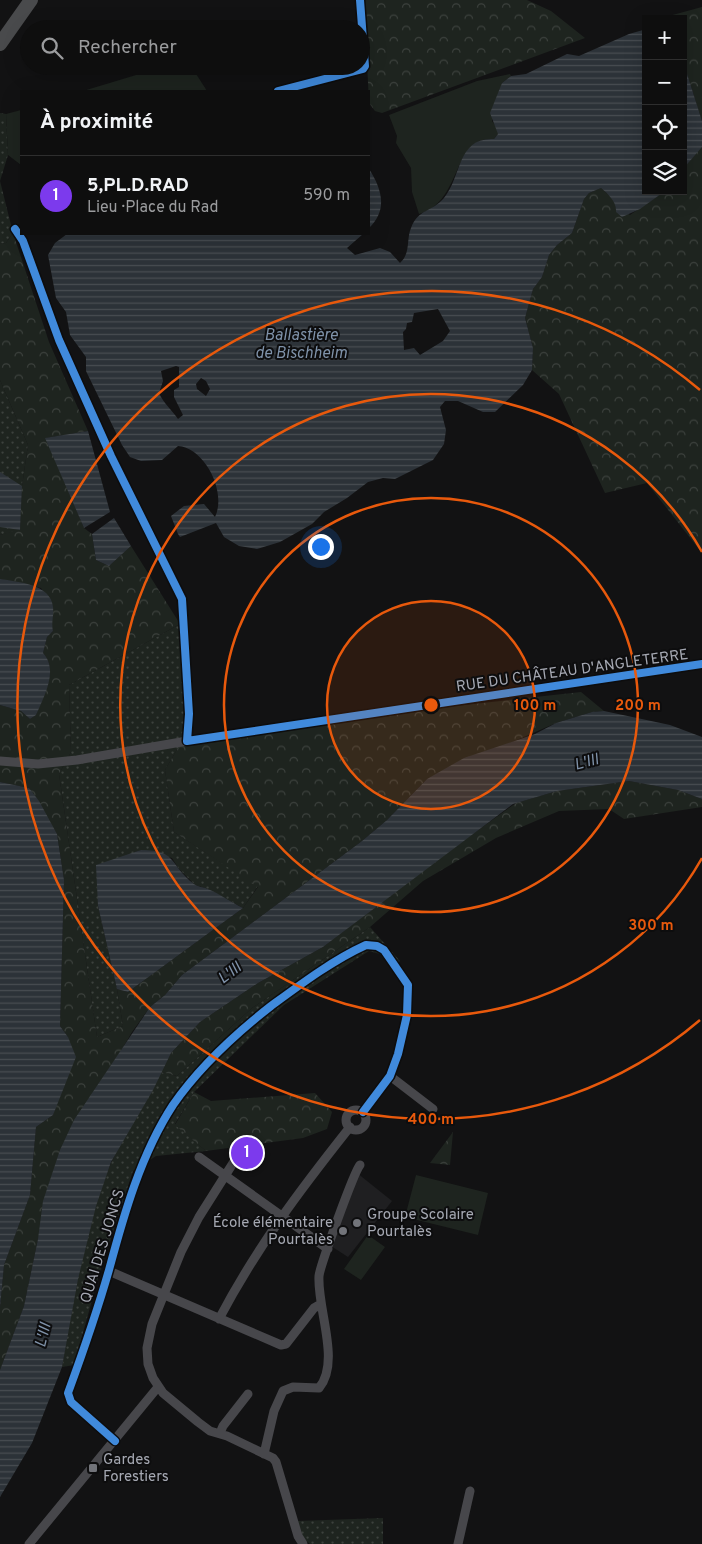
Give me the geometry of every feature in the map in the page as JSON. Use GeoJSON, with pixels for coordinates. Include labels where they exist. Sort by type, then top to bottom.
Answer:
{"type":"FeatureCollection","features":[{"type":"Feature","properties":{"kind":"main road"},"geometry":{"type":"LineString","coordinates":[[0,44],[31,0]]}},
{"type":"Feature","properties":{"kind":"street","name":"RUE DU CHÂTEAU D'ANGLETERRE"},"geometry":{"type":"LineString","coordinates":[[0,761],[38,764],[77,760],[187,741],[702,664]]}},
{"type":"Feature","properties":{"kind":"street","name":"QUAI DES JONCS"},"geometry":{"type":"LineString","coordinates":[[115,1441],[71,1402],[68,1393],[89,1338],[109,1271],[119,1227],[147,1156],[173,1106],[209,1060],[237,1033],[294,989],[366,944],[377,946],[384,950],[408,985],[407,1015],[402,1040],[390,1076]]}},
{"type":"Feature","properties":{"kind":"street"},"geometry":{"type":"LineString","coordinates":[[363,1112],[390,1076],[433,1109]]}},
{"type":"Feature","properties":{"kind":"street"},"geometry":{"type":"LineString","coordinates":[[357,1110],[363,1112],[366,1118],[364,1126],[355,1130],[350,1127],[346,1119],[349,1113],[357,1110]]}},
{"type":"Feature","properties":{"kind":"street"},"geometry":{"type":"LineString","coordinates":[[219,1319],[259,1247],[350,1127]]}},
{"type":"Feature","properties":{"kind":"street"},"geometry":{"type":"LineString","coordinates":[[199,1157],[328,1249]]}},
{"type":"Feature","properties":{"kind":"street"},"geometry":{"type":"LineString","coordinates":[[235,1160],[195,1226],[164,1295],[152,1324],[147,1348],[148,1364],[158,1388],[198,1422],[210,1431],[220,1433],[264,1454],[276,1462],[298,1536],[303,1544]]}},
{"type":"Feature","properties":{"kind":"street"},"geometry":{"type":"LineString","coordinates":[[264,1454],[274,1412],[282,1391],[293,1387],[319,1388],[327,1377],[328,1358],[320,1304],[319,1275],[360,1165]]}},
{"type":"Feature","properties":{"kind":"street"},"geometry":{"type":"LineString","coordinates":[[109,1271],[281,1345],[286,1344],[314,1308],[320,1304]]}},
{"type":"Feature","properties":{"kind":"street"},"geometry":{"type":"LineString","coordinates":[[29,1544],[158,1388]]}},
{"type":"Feature","properties":{"kind":"street"},"geometry":{"type":"LineString","coordinates":[[220,1433],[223,1426],[248,1394]]}},
{"type":"Feature","properties":{"kind":"street"},"geometry":{"type":"LineString","coordinates":[[458,1544],[470,1492]]}},
{"type":"Feature","properties":{"kind":"shaded area","name":"Groupe Scolaire Pourtalès"},"geometry":{"type":"Polygon","coordinates":[[[357,1173],[392,1201],[348,1257],[331,1246],[357,1173]]]}},
{"type":"Feature","properties":{"kind":"green space"},"geometry":{"type":"Polygon","coordinates":[[[364,0],[527,0],[551,11],[585,38],[382,113],[375,111],[370,104],[368,75],[370,75],[370,20],[365,20],[364,0]]]}},
{"type":"Feature","properties":{"kind":"green space"},"geometry":{"type":"Polygon","coordinates":[[[702,7],[702,121],[687,74],[687,15],[673,15],[702,7]]]}},
{"type":"Feature","properties":{"kind":"green space"},"geometry":{"type":"Polygon","coordinates":[[[510,74],[511,76],[502,83],[492,121],[498,129],[498,134],[494,139],[480,141],[470,148],[443,197],[433,207],[419,214],[412,192],[411,168],[396,143],[397,136],[389,115],[477,81],[510,74]]]}},
{"type":"Feature","properties":{"kind":"green space"},"geometry":{"type":"Polygon","coordinates":[[[136,75],[197,75],[206,90],[86,90],[136,75]]]}},
{"type":"Feature","properties":{"kind":"green space"},"geometry":{"type":"Polygon","coordinates":[[[20,110],[20,164],[8,155],[6,114],[20,110]]]}},
{"type":"Feature","properties":{"kind":"green space"},"geometry":{"type":"Polygon","coordinates":[[[0,113],[6,114],[8,155],[0,181],[0,113]]]}},
{"type":"Feature","properties":{"kind":"green space"},"geometry":{"type":"Polygon","coordinates":[[[702,146],[702,553],[647,483],[605,493],[559,394],[532,370],[533,348],[525,318],[533,289],[542,277],[549,255],[557,245],[572,233],[584,199],[589,193],[601,188],[630,215],[659,195],[687,195],[687,164],[702,146]]]}},
{"type":"Feature","properties":{"kind":"green space"},"geometry":{"type":"Polygon","coordinates":[[[0,181],[13,233],[6,243],[0,244],[0,181]]]}},
{"type":"Feature","properties":{"kind":"green space"},"geometry":{"type":"Polygon","coordinates":[[[13,233],[49,342],[88,431],[46,438],[84,528],[92,534],[96,560],[109,566],[131,546],[180,624],[69,685],[71,752],[59,774],[97,1037],[123,1026],[117,989],[128,992],[243,908],[258,887],[174,832],[165,770],[185,736],[581,692],[604,711],[592,712],[556,723],[427,779],[387,820],[362,841],[182,975],[165,995],[150,1007],[119,1054],[38,1239],[24,1306],[0,1370],[0,1308],[4,1265],[30,1195],[36,1127],[53,1115],[68,1037],[60,1026],[64,880],[57,834],[29,788],[0,782],[0,705],[21,711],[30,719],[36,715],[46,692],[50,675],[48,660],[43,653],[47,637],[53,631],[51,623],[53,607],[41,588],[0,579],[0,535],[20,529],[22,486],[28,445],[0,380],[0,244],[6,243],[13,233]]]}},
{"type":"Feature","properties":{"kind":"green space"},"geometry":{"type":"Polygon","coordinates":[[[0,380],[28,445],[22,486],[20,530],[0,535],[0,380]]]}},
{"type":"Feature","properties":{"kind":"green space"},"geometry":{"type":"Polygon","coordinates":[[[180,624],[185,736],[165,770],[174,832],[258,886],[243,908],[208,889],[195,885],[179,869],[172,858],[141,850],[131,854],[98,906],[117,989],[123,1026],[97,1037],[59,774],[71,752],[69,685],[180,624]]]}},
{"type":"Feature","properties":{"kind":"green space"},"geometry":{"type":"Polygon","coordinates":[[[629,781],[678,790],[702,799],[702,807],[624,819],[609,809],[559,811],[496,838],[423,881],[370,927],[252,1008],[177,1076],[161,1072],[171,1053],[200,1022],[258,983],[323,947],[445,854],[516,803],[557,791],[629,781]]]}},
{"type":"Feature","properties":{"kind":"green space"},"geometry":{"type":"Polygon","coordinates":[[[370,927],[400,961],[392,969],[380,954],[369,951],[284,1005],[194,1092],[175,1124],[206,1151],[156,1156],[133,1171],[99,1275],[74,1365],[62,1367],[80,1264],[101,1187],[111,1163],[161,1072],[177,1076],[252,1008],[370,927]]]}},
{"type":"Feature","properties":{"kind":"green space"},"geometry":{"type":"Polygon","coordinates":[[[194,1092],[211,1101],[315,1093],[332,1112],[327,1129],[303,1138],[206,1151],[175,1125],[194,1092]]]}},
{"type":"Feature","properties":{"kind":"green space"},"geometry":{"type":"Polygon","coordinates":[[[453,1132],[450,1165],[430,1163],[453,1132]]]}},
{"type":"Feature","properties":{"kind":"green space"},"geometry":{"type":"Polygon","coordinates":[[[416,1175],[488,1193],[478,1235],[405,1217],[416,1175]]]}},
{"type":"Feature","properties":{"kind":"green space"},"geometry":{"type":"Polygon","coordinates":[[[368,1235],[385,1247],[361,1280],[344,1269],[368,1235]]]}},
{"type":"Feature","properties":{"kind":"green space"},"geometry":{"type":"Polygon","coordinates":[[[383,1518],[383,1544],[310,1544],[301,1536],[297,1521],[383,1518]]]}},
{"type":"Feature","properties":{"kind":"water","name":"Ballastière de Bischheim"},"geometry":{"type":"Polygon","coordinates":[[[642,30],[642,195],[659,195],[640,209],[622,217],[616,212],[612,198],[601,188],[589,193],[584,199],[572,233],[557,245],[549,255],[542,277],[533,289],[525,318],[533,348],[532,370],[523,385],[495,412],[483,412],[458,401],[445,401],[440,407],[446,430],[444,444],[433,460],[395,479],[383,478],[368,482],[324,512],[312,524],[280,542],[257,549],[239,546],[224,537],[216,523],[180,537],[171,516],[184,506],[204,504],[215,517],[218,507],[216,484],[205,463],[197,454],[188,449],[178,446],[162,460],[141,461],[130,457],[122,445],[86,371],[86,357],[70,335],[66,312],[56,298],[48,255],[55,243],[66,235],[362,235],[347,248],[355,255],[380,248],[390,252],[400,263],[406,255],[411,228],[414,222],[444,198],[467,151],[473,144],[482,140],[494,139],[498,134],[490,113],[502,83],[511,76],[526,74],[567,54],[579,56],[642,30]],[[438,309],[414,313],[412,322],[407,323],[406,329],[403,332],[404,350],[414,348],[420,355],[443,341],[450,331],[438,309]],[[176,366],[161,371],[163,381],[159,393],[178,419],[183,415],[174,397],[174,390],[179,387],[179,367],[176,366]],[[201,378],[196,384],[197,389],[206,396],[210,389],[206,381],[201,378]]]}},
{"type":"Feature","properties":{"kind":"water"},"geometry":{"type":"Polygon","coordinates":[[[687,74],[702,121],[702,147],[687,164],[687,74]]]}},
{"type":"Feature","properties":{"kind":"water"},"geometry":{"type":"Polygon","coordinates":[[[370,171],[377,184],[381,199],[381,207],[375,221],[370,227],[370,171]]]}},
{"type":"Feature","properties":{"kind":"water"},"geometry":{"type":"Polygon","coordinates":[[[88,431],[110,512],[84,528],[45,438],[88,431]]]}},
{"type":"Feature","properties":{"kind":"water"},"geometry":{"type":"Polygon","coordinates":[[[0,472],[22,486],[20,530],[0,527],[0,472]]]}},
{"type":"Feature","properties":{"kind":"water"},"geometry":{"type":"Polygon","coordinates":[[[114,518],[131,546],[109,566],[96,560],[92,534],[114,518]]]}},
{"type":"Feature","properties":{"kind":"water"},"geometry":{"type":"Polygon","coordinates":[[[0,579],[24,583],[40,589],[51,599],[53,607],[53,631],[47,637],[43,653],[50,667],[49,683],[36,715],[30,719],[21,711],[0,705],[0,579]]]}},
{"type":"Feature","properties":{"kind":"water","name":"L'Ill"},"geometry":{"type":"Polygon","coordinates":[[[604,711],[670,725],[702,737],[702,799],[678,790],[629,781],[557,791],[513,804],[323,947],[258,983],[200,1022],[171,1053],[153,1090],[111,1162],[96,1206],[78,1279],[62,1367],[32,1443],[0,1497],[0,1370],[24,1306],[38,1239],[43,1201],[60,1150],[74,1120],[150,1007],[165,995],[182,975],[362,841],[387,820],[427,779],[464,758],[535,734],[556,723],[592,712],[604,711]]]}},
{"type":"Feature","properties":{"kind":"water"},"geometry":{"type":"Polygon","coordinates":[[[0,782],[29,788],[39,801],[57,834],[64,880],[60,1026],[68,1037],[76,1057],[53,1115],[36,1127],[30,1195],[4,1265],[0,1308],[0,782]]]}},
{"type":"Feature","properties":{"kind":"water"},"geometry":{"type":"Polygon","coordinates":[[[141,850],[153,851],[167,856],[194,884],[206,888],[243,908],[128,992],[117,989],[98,906],[96,865],[141,850]]]}},
{"type":"Feature","properties":{"kind":"cycle path"},"geometry":{"type":"LineString","coordinates":[[360,0],[362,20]]}},
{"type":"Feature","properties":{"kind":"cycle path"},"geometry":{"type":"LineString","coordinates":[[282,90],[340,75]]}},
{"type":"Feature","properties":{"kind":"cycle path"},"geometry":{"type":"LineString","coordinates":[[15,229],[23,241],[59,340],[111,456],[182,599],[189,714],[187,741],[702,664]]}},
{"type":"Feature","properties":{"kind":"cycle path"},"geometry":{"type":"LineString","coordinates":[[115,1441],[71,1402],[68,1393],[100,1301],[127,1206],[143,1164],[162,1124],[173,1105],[194,1077],[244,1028],[271,1006],[329,965],[366,945],[377,946],[384,950],[408,985],[407,1015],[398,1054],[390,1076],[363,1112]]}},
{"type":"Feature","properties":{"kind":"place","name":"5,PL.D.RAD"},"geometry":{"type":"Point","coordinates":[247,1153]}},
{"type":"Feature","properties":{"kind":"place","name":"Groupe Scolaire Pourtalès"},"geometry":{"type":"Point","coordinates":[357,1223]}},
{"type":"Feature","properties":{"kind":"place","name":"École élémentaire Pourtalès"},"geometry":{"type":"Point","coordinates":[343,1231]}},
{"type":"Feature","properties":{"kind":"place","name":"Gardes Forestiers"},"geometry":{"type":"Point","coordinates":[93,1468]}}]}
